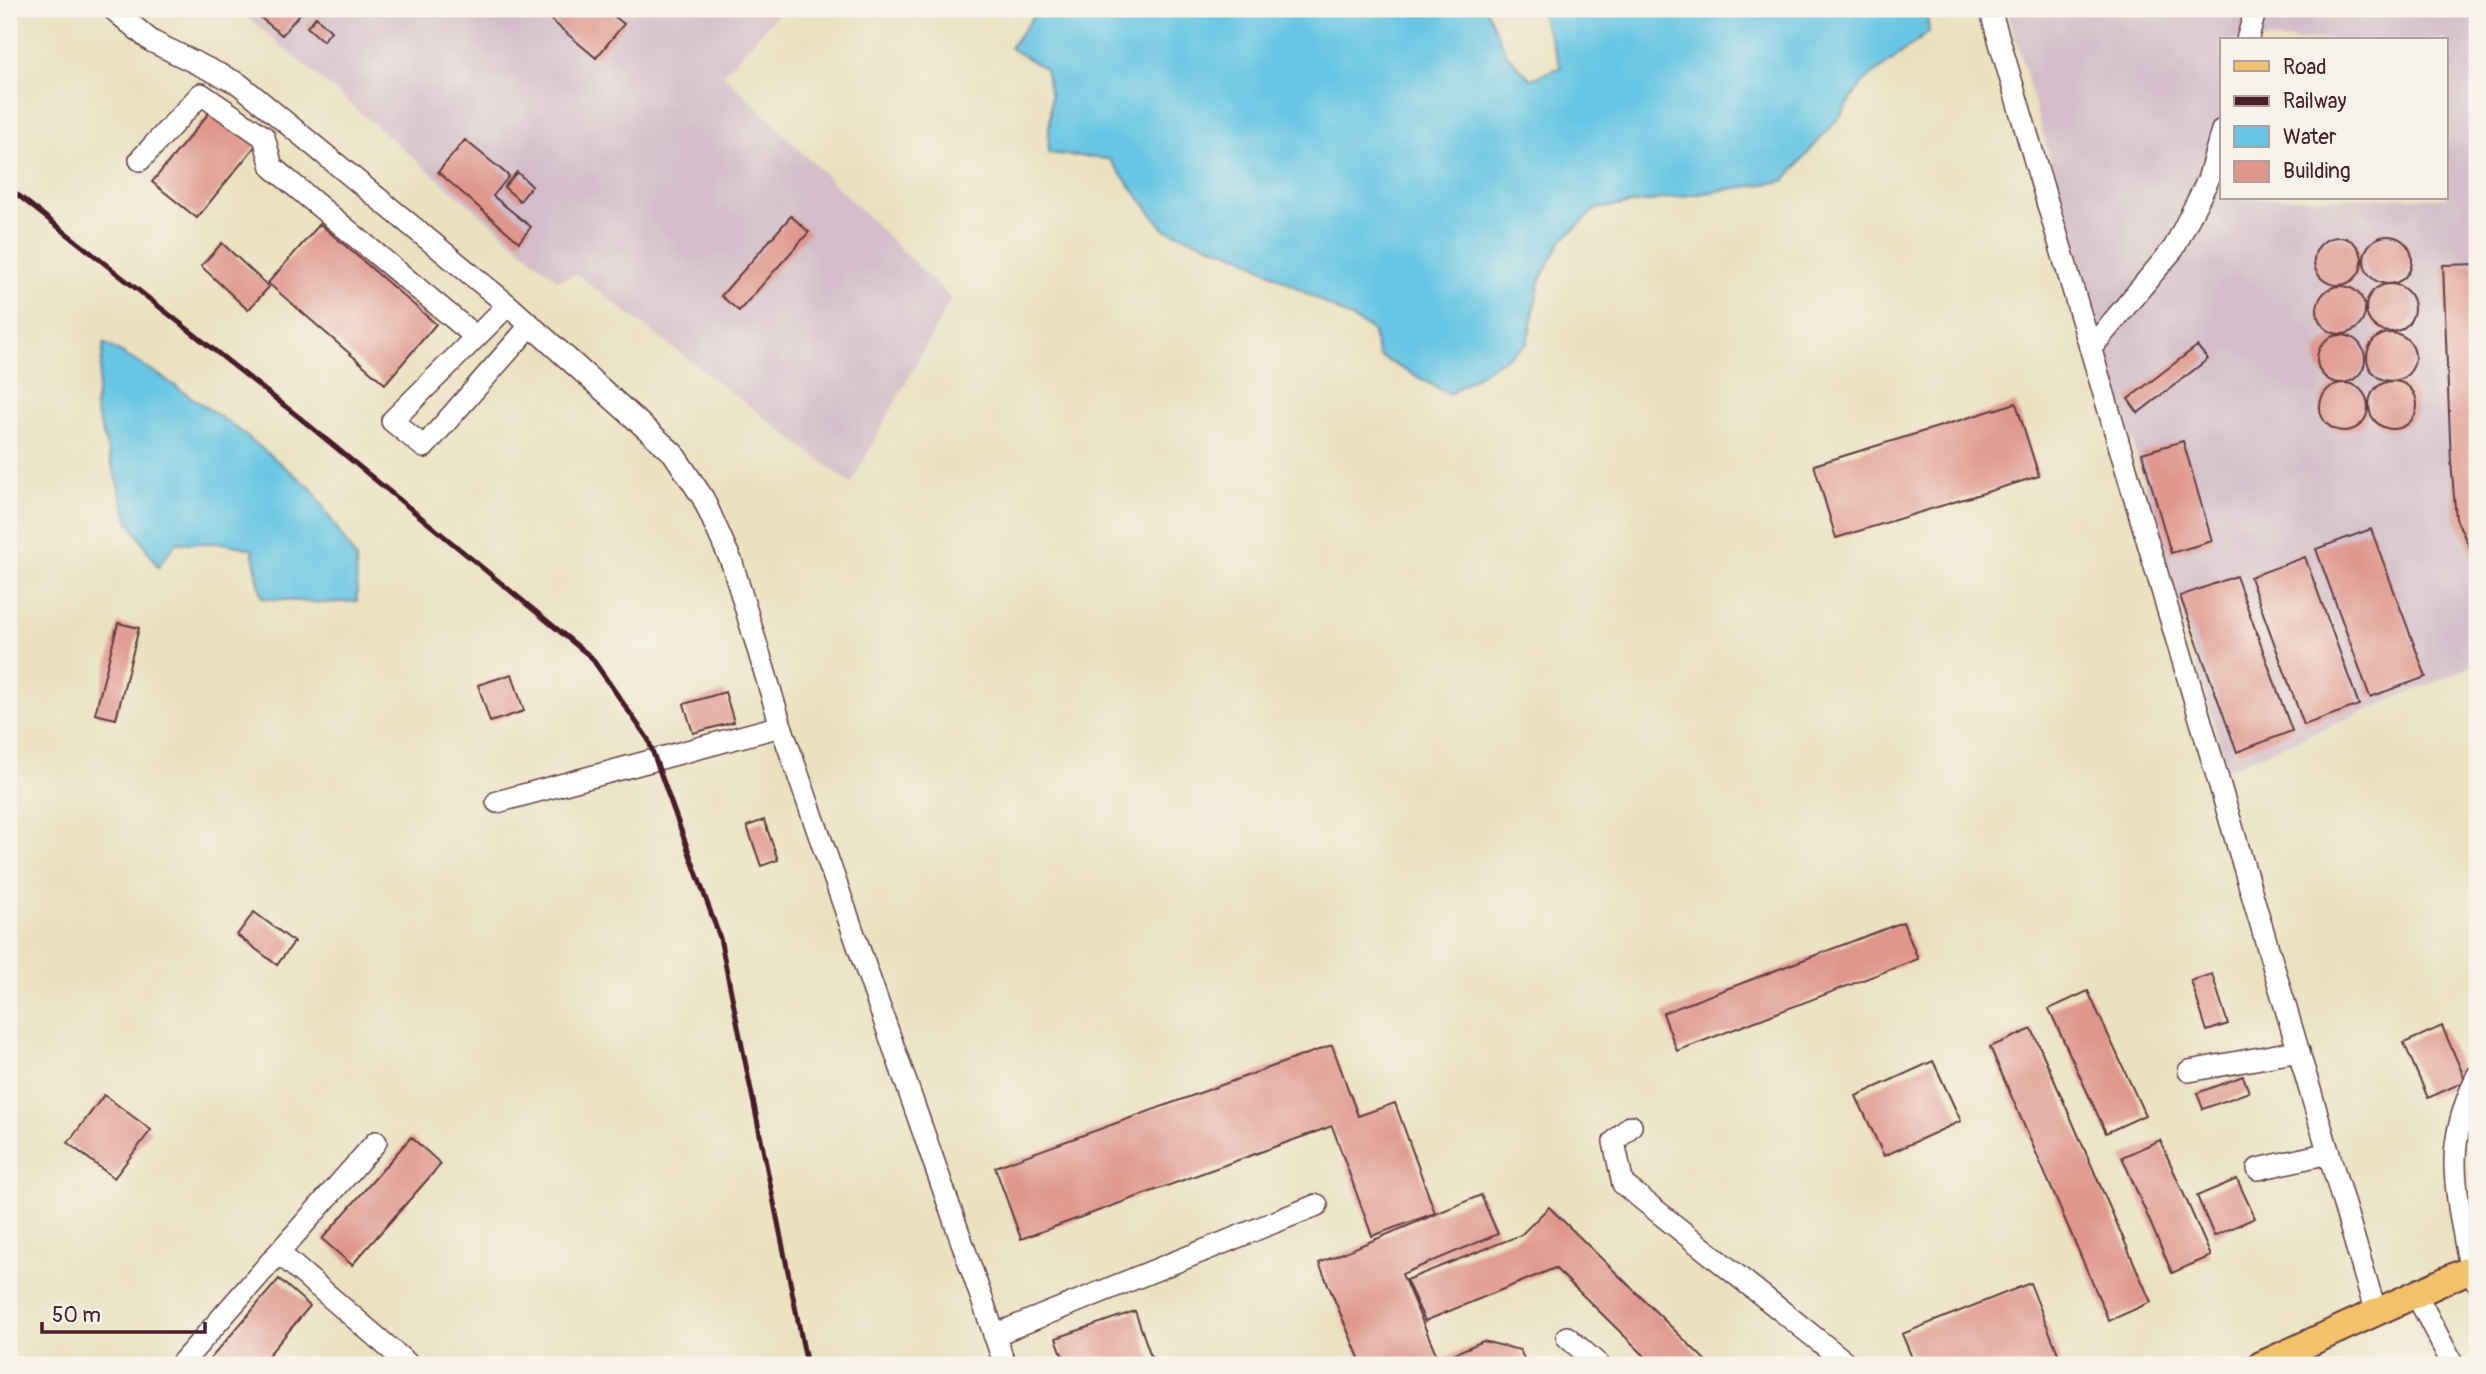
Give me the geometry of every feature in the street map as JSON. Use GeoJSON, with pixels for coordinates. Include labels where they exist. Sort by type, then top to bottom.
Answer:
{"type":"FeatureCollection","features":[{"type":"Feature","properties":{"kind":"main road"},"geometry":{"type":"LineString","coordinates":[[2261,1365],[2416,1294],[2475,1272]]}},
{"type":"Feature","properties":{"kind":"lane"},"geometry":{"type":"LineString","coordinates":[[113,9],[151,41],[239,84],[508,305],[673,453],[703,498],[732,564],[781,726],[1004,1365]]}},
{"type":"Feature","properties":{"kind":"lane"},"geometry":{"type":"LineString","coordinates":[[1990,9],[2376,1312]]}},
{"type":"Feature","properties":{"kind":"lane"},"geometry":{"type":"LineString","coordinates":[[2248,38],[2256,9]]}},
{"type":"Feature","properties":{"kind":"lane"},"geometry":{"type":"LineString","coordinates":[[140,160],[201,94],[264,137],[272,167],[476,337]]}},
{"type":"Feature","properties":{"kind":"lane"},"geometry":{"type":"LineString","coordinates":[[2091,348],[2174,248],[2208,180],[2220,137]]}},
{"type":"Feature","properties":{"kind":"lane"},"geometry":{"type":"LineString","coordinates":[[508,305],[392,421],[424,447],[531,325]]}},
{"type":"Feature","properties":{"kind":"lane"},"geometry":{"type":"LineString","coordinates":[[497,802],[781,726]]}},
{"type":"Feature","properties":{"kind":"lane"},"geometry":{"type":"LineString","coordinates":[[2189,1071],[2299,1051]]}},
{"type":"Feature","properties":{"kind":"lane"},"geometry":{"type":"LineString","coordinates":[[2475,1272],[2456,1192],[2454,1146],[2461,1111],[2477,1076]]}},
{"type":"Feature","properties":{"kind":"lane"},"geometry":{"type":"LineString","coordinates":[[1631,1126],[1614,1142],[1623,1184],[1849,1365]]}},
{"type":"Feature","properties":{"kind":"lane"},"geometry":{"type":"LineString","coordinates":[[180,1365],[376,1142]]}},
{"type":"Feature","properties":{"kind":"lane"},"geometry":{"type":"LineString","coordinates":[[2258,1169],[2329,1153]]}},
{"type":"Feature","properties":{"kind":"lane"},"geometry":{"type":"LineString","coordinates":[[994,1335],[1317,1205]]}},
{"type":"Feature","properties":{"kind":"lane"},"geometry":{"type":"LineString","coordinates":[[279,1253],[410,1365]]}},
{"type":"Feature","properties":{"kind":"lane"},"geometry":{"type":"LineString","coordinates":[[2416,1294],[2453,1365]]}},
{"type":"Feature","properties":{"kind":"lane"},"geometry":{"type":"LineString","coordinates":[[1567,1337],[1599,1365]]}},
{"type":"Feature","properties":{"kind":"shaded area"},"geometry":{"type":"Polygon","coordinates":[[[238,9],[782,9],[723,74],[951,299],[851,484],[576,274],[558,280],[238,9]]]}},
{"type":"Feature","properties":{"kind":"shaded area"},"geometry":{"type":"Polygon","coordinates":[[[2007,9],[2477,9],[2477,664],[2227,769],[2007,9]]]}},
{"type":"Feature","properties":{"kind":"water"},"geometry":{"type":"Polygon","coordinates":[[[1035,9],[1486,9],[1506,54],[1531,79],[1561,67],[1539,9],[1926,9],[1929,32],[1863,82],[1841,115],[1784,181],[1596,209],[1561,241],[1540,280],[1527,344],[1449,394],[1379,356],[1372,330],[1242,257],[1164,229],[1109,159],[1048,153],[1051,97],[1045,69],[1010,48],[1036,13],[1035,9]]]}},
{"type":"Feature","properties":{"kind":"water"},"geometry":{"type":"Polygon","coordinates":[[[104,343],[156,373],[235,427],[312,489],[356,559],[357,601],[323,603],[262,598],[252,549],[223,543],[176,543],[158,567],[129,521],[95,408],[104,343]]]}},
{"type":"Feature","properties":{"kind":"building"},"geometry":{"type":"Polygon","coordinates":[[[250,9],[304,9],[282,35],[250,9]]]}},
{"type":"Feature","properties":{"kind":"building"},"geometry":{"type":"Polygon","coordinates":[[[538,9],[605,9],[624,24],[596,58],[538,9]]]}},
{"type":"Feature","properties":{"kind":"building"},"geometry":{"type":"Polygon","coordinates":[[[316,17],[331,31],[323,41],[307,27],[316,17]]]}},
{"type":"Feature","properties":{"kind":"building"},"geometry":{"type":"Polygon","coordinates":[[[213,108],[257,144],[197,218],[152,182],[213,108]]]}},
{"type":"Feature","properties":{"kind":"building"},"geometry":{"type":"Polygon","coordinates":[[[465,140],[509,176],[493,196],[531,227],[519,242],[438,172],[465,140]]]}},
{"type":"Feature","properties":{"kind":"building"},"geometry":{"type":"Polygon","coordinates":[[[517,172],[532,186],[520,201],[504,187],[517,172]]]}},
{"type":"Feature","properties":{"kind":"building"},"geometry":{"type":"Polygon","coordinates":[[[791,216],[809,232],[739,311],[721,296],[791,216]]]}},
{"type":"Feature","properties":{"kind":"building"},"geometry":{"type":"Polygon","coordinates":[[[320,224],[436,324],[385,384],[268,283],[320,224]]]}},
{"type":"Feature","properties":{"kind":"building"},"geometry":{"type":"Polygon","coordinates":[[[2388,236],[2405,243],[2412,260],[2405,277],[2388,284],[2371,277],[2364,260],[2371,243],[2388,236]]]}},
{"type":"Feature","properties":{"kind":"building"},"geometry":{"type":"Polygon","coordinates":[[[2338,237],[2355,244],[2362,261],[2355,278],[2338,285],[2321,278],[2314,261],[2321,244],[2338,237]]]}},
{"type":"Feature","properties":{"kind":"building"},"geometry":{"type":"Polygon","coordinates":[[[222,243],[269,287],[248,310],[201,266],[222,243]]]}},
{"type":"Feature","properties":{"kind":"building"},"geometry":{"type":"Polygon","coordinates":[[[2477,264],[2477,563],[2456,519],[2443,265],[2477,264]]]}},
{"type":"Feature","properties":{"kind":"building"},"geometry":{"type":"Polygon","coordinates":[[[2390,284],[2407,291],[2414,308],[2407,325],[2390,332],[2373,325],[2366,308],[2373,291],[2390,284]]]}},
{"type":"Feature","properties":{"kind":"building"},"geometry":{"type":"Polygon","coordinates":[[[2341,286],[2358,293],[2365,310],[2358,327],[2341,334],[2324,327],[2317,310],[2324,293],[2341,286]]]}},
{"type":"Feature","properties":{"kind":"building"},"geometry":{"type":"Polygon","coordinates":[[[2391,333],[2408,340],[2415,357],[2408,374],[2391,381],[2374,374],[2367,357],[2374,340],[2391,333]]]}},
{"type":"Feature","properties":{"kind":"building"},"geometry":{"type":"Polygon","coordinates":[[[2341,335],[2358,342],[2365,359],[2358,376],[2341,383],[2324,376],[2317,359],[2324,342],[2341,335]]]}},
{"type":"Feature","properties":{"kind":"building"},"geometry":{"type":"Polygon","coordinates":[[[2197,346],[2208,359],[2138,413],[2128,399],[2197,346]]]}},
{"type":"Feature","properties":{"kind":"building"},"geometry":{"type":"Polygon","coordinates":[[[2393,381],[2410,388],[2417,405],[2410,422],[2393,429],[2376,422],[2369,405],[2376,388],[2393,381]]]}},
{"type":"Feature","properties":{"kind":"building"},"geometry":{"type":"Polygon","coordinates":[[[2344,383],[2361,390],[2368,407],[2361,424],[2344,431],[2327,424],[2320,407],[2327,390],[2344,383]]]}},
{"type":"Feature","properties":{"kind":"building"},"geometry":{"type":"Polygon","coordinates":[[[2016,403],[2039,476],[1836,538],[1814,465],[2016,403]]]}},
{"type":"Feature","properties":{"kind":"building"},"geometry":{"type":"Polygon","coordinates":[[[2183,441],[2212,541],[2171,553],[2142,453],[2183,441]]]}},
{"type":"Feature","properties":{"kind":"building"},"geometry":{"type":"Polygon","coordinates":[[[2371,529],[2426,677],[2370,697],[2316,549],[2371,529]]]}},
{"type":"Feature","properties":{"kind":"building"},"geometry":{"type":"Polygon","coordinates":[[[2305,557],[2359,705],[2304,725],[2250,577],[2305,557]]]}},
{"type":"Feature","properties":{"kind":"building"},"geometry":{"type":"Polygon","coordinates":[[[2236,576],[2292,731],[2237,752],[2180,596],[2236,576]]]}},
{"type":"Feature","properties":{"kind":"building"},"geometry":{"type":"Polygon","coordinates":[[[118,623],[139,628],[116,719],[95,714],[118,623]]]}},
{"type":"Feature","properties":{"kind":"building"},"geometry":{"type":"Polygon","coordinates":[[[512,674],[524,711],[490,722],[478,685],[512,674]]]}},
{"type":"Feature","properties":{"kind":"building"},"geometry":{"type":"Polygon","coordinates":[[[725,692],[734,722],[693,733],[684,704],[725,692]]]}},
{"type":"Feature","properties":{"kind":"building"},"geometry":{"type":"Polygon","coordinates":[[[764,820],[778,860],[761,866],[747,826],[764,820]]]}},
{"type":"Feature","properties":{"kind":"building"},"geometry":{"type":"Polygon","coordinates":[[[254,912],[294,942],[277,965],[237,935],[254,912]]]}},
{"type":"Feature","properties":{"kind":"building"},"geometry":{"type":"Polygon","coordinates":[[[1903,922],[1918,959],[1677,1051],[1663,1013],[1903,922]]]}},
{"type":"Feature","properties":{"kind":"building"},"geometry":{"type":"Polygon","coordinates":[[[2212,974],[2228,1024],[2207,1031],[2191,981],[2212,974]]]}},
{"type":"Feature","properties":{"kind":"building"},"geometry":{"type":"Polygon","coordinates":[[[2088,991],[2145,1115],[2106,1133],[2049,1009],[2088,991]]]}},
{"type":"Feature","properties":{"kind":"building"},"geometry":{"type":"Polygon","coordinates":[[[2442,1026],[2466,1081],[2428,1098],[2404,1043],[2442,1026]]]}},
{"type":"Feature","properties":{"kind":"building"},"geometry":{"type":"Polygon","coordinates":[[[2032,1029],[2151,1302],[2109,1321],[1990,1047],[2032,1029]]]}},
{"type":"Feature","properties":{"kind":"building"},"geometry":{"type":"Polygon","coordinates":[[[1332,1045],[1358,1116],[1395,1103],[1435,1213],[1372,1236],[1332,1126],[1021,1239],[995,1167],[1332,1045]]]}},
{"type":"Feature","properties":{"kind":"building"},"geometry":{"type":"Polygon","coordinates":[[[1933,1061],[1961,1121],[1884,1156],[1856,1096],[1933,1061]]]}},
{"type":"Feature","properties":{"kind":"building"},"geometry":{"type":"Polygon","coordinates":[[[2243,1076],[2249,1092],[2203,1109],[2197,1093],[2243,1076]]]}},
{"type":"Feature","properties":{"kind":"building"},"geometry":{"type":"Polygon","coordinates":[[[104,1095],[151,1130],[114,1178],[68,1143],[104,1095]]]}},
{"type":"Feature","properties":{"kind":"building"},"geometry":{"type":"Polygon","coordinates":[[[411,1137],[441,1164],[352,1265],[322,1239],[411,1137]]]}},
{"type":"Feature","properties":{"kind":"building"},"geometry":{"type":"Polygon","coordinates":[[[2160,1140],[2211,1256],[2172,1273],[2122,1157],[2160,1140]]]}},
{"type":"Feature","properties":{"kind":"building"},"geometry":{"type":"Polygon","coordinates":[[[2237,1179],[2255,1218],[2214,1236],[2197,1196],[2237,1179]]]}},
{"type":"Feature","properties":{"kind":"building"},"geometry":{"type":"Polygon","coordinates":[[[1481,1195],[1498,1234],[1402,1274],[1441,1365],[1362,1365],[1319,1263],[1481,1195]]]}},
{"type":"Feature","properties":{"kind":"building"},"geometry":{"type":"Polygon","coordinates":[[[1549,1207],[1710,1365],[1654,1365],[1555,1268],[1425,1321],[1406,1280],[1521,1235],[1549,1207]]]}},
{"type":"Feature","properties":{"kind":"building"},"geometry":{"type":"Polygon","coordinates":[[[279,1279],[310,1306],[260,1365],[205,1365],[279,1279]]]}},
{"type":"Feature","properties":{"kind":"building"},"geometry":{"type":"Polygon","coordinates":[[[2030,1283],[2061,1361],[2050,1365],[1915,1365],[1902,1334],[2030,1283]]]}},
{"type":"Feature","properties":{"kind":"building"},"geometry":{"type":"Polygon","coordinates":[[[1135,1311],[1154,1365],[1066,1365],[1056,1338],[1135,1311]]]}},
{"type":"Feature","properties":{"kind":"building"},"geometry":{"type":"Polygon","coordinates":[[[1483,1341],[1520,1350],[1527,1365],[1445,1365],[1442,1359],[1483,1341]]]}},
{"type":"Feature","properties":{"kind":"railway"},"geometry":{"type":"LineString","coordinates":[[9,188],[300,418],[591,657],[648,739],[720,938],[807,1365]]}}]}
